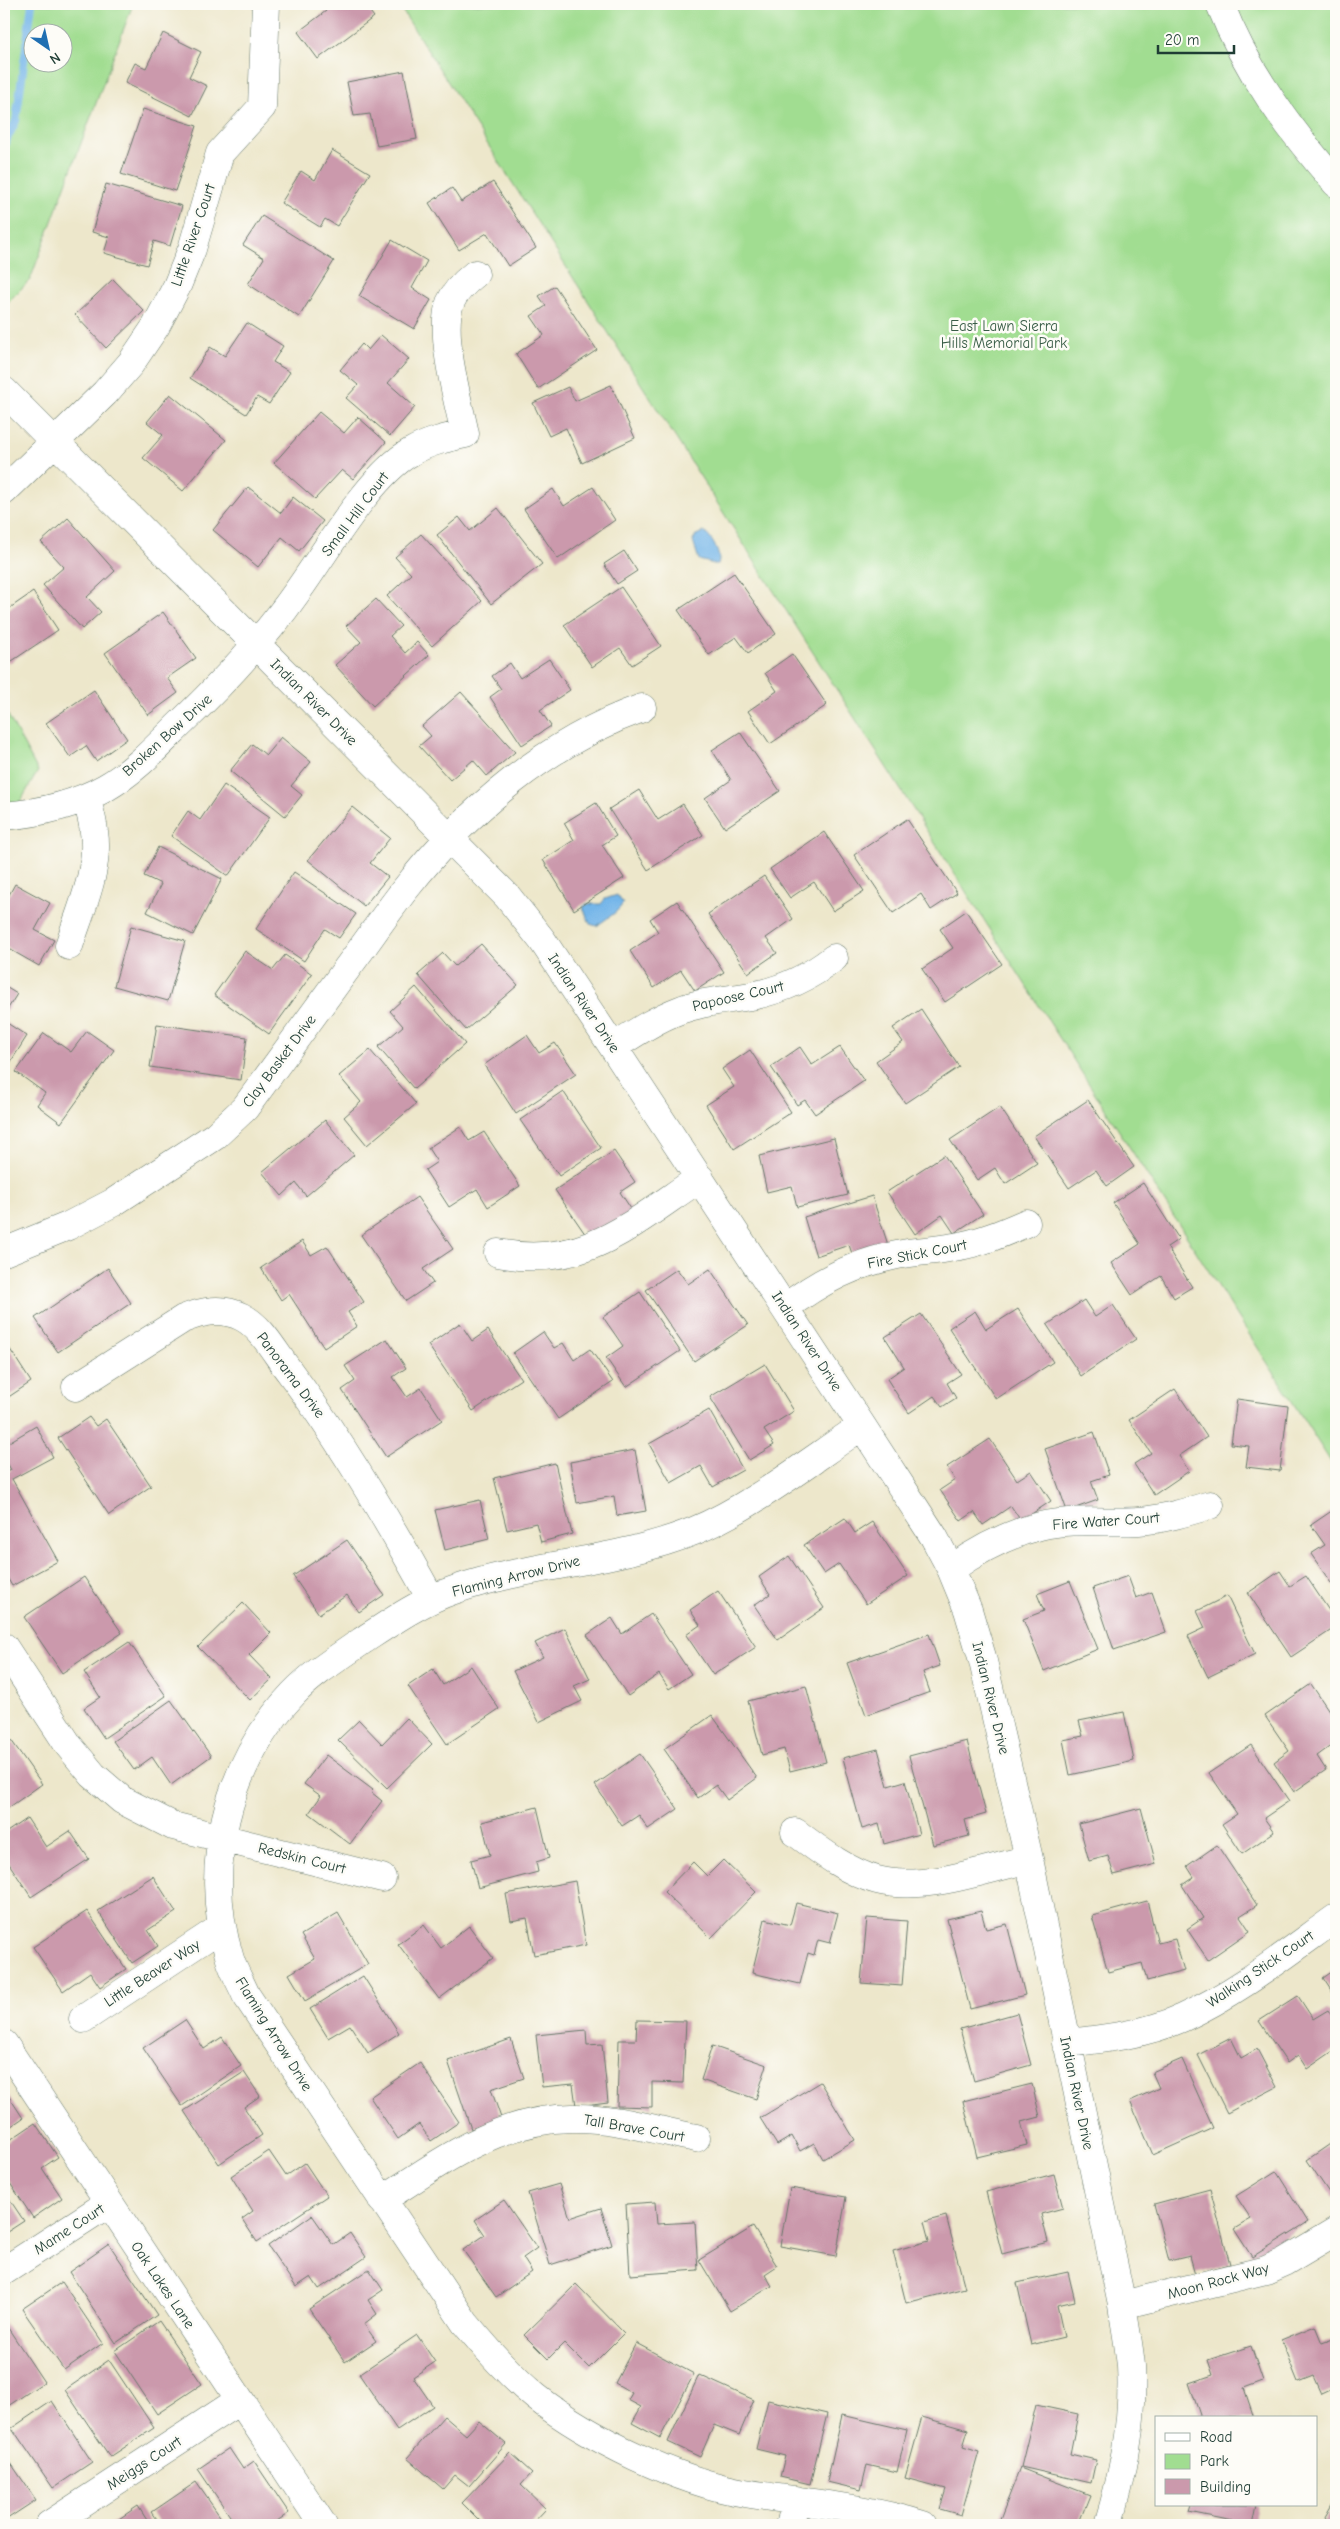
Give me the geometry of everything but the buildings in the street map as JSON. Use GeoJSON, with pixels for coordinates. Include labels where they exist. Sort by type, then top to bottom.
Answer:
{"type":"FeatureCollection","features":[{"type":"Feature","properties":{"kind":"street","name":"Little River Court"},"geometry":{"type":"LineString","coordinates":[[4,491],[105,393],[131,363],[156,326],[177,286],[192,249],[220,153],[262,107],[266,4]]}},
{"type":"Feature","properties":{"kind":"street"},"geometry":{"type":"LineString","coordinates":[[1220,4],[1247,62],[1270,100],[1311,154],[1336,183]]}},
{"type":"Feature","properties":{"kind":"street","name":"Small Hill Court"},"geometry":{"type":"LineString","coordinates":[[257,645],[381,475],[411,452],[438,440],[465,434],[447,336],[446,319],[451,301],[461,286],[475,274]]}},
{"type":"Feature","properties":{"kind":"street","name":"Indian River Drive"},"geometry":{"type":"LineString","coordinates":[[4,391],[507,896],[542,940],[614,1047],[934,1537],[951,1569],[968,1610],[982,1657],[1029,1859],[1066,2044],[1122,2305],[1130,2365],[1131,2408],[1125,2458],[1108,2525]]}},
{"type":"Feature","properties":{"kind":"street","name":"Broken Bow Drive"},"geometry":{"type":"LineString","coordinates":[[4,816],[32,814],[86,797],[106,788],[138,765],[226,680],[257,645]]}},
{"type":"Feature","properties":{"kind":"street","name":"Clay Basket Drive"},"geometry":{"type":"LineString","coordinates":[[4,1252],[68,1226],[114,1202],[215,1136],[245,1108],[407,887],[450,838],[515,780],[576,737],[608,720],[642,708]]}},
{"type":"Feature","properties":{"kind":"street"},"geometry":{"type":"LineString","coordinates":[[69,946],[91,872],[94,852],[95,833],[86,797]]}},
{"type":"Feature","properties":{"kind":"street","name":"Papoose Court"},"geometry":{"type":"LineString","coordinates":[[614,1047],[647,1025],[680,1010],[715,1000],[752,996],[787,986],[820,970],[834,958]]}},
{"type":"Feature","properties":{"kind":"street"},"geometry":{"type":"LineString","coordinates":[[498,1253],[539,1258],[579,1251],[613,1235],[700,1178]]}},
{"type":"Feature","properties":{"kind":"street","name":"Fire Stick Court"},"geometry":{"type":"LineString","coordinates":[[785,1308],[830,1279],[863,1264],[898,1255],[965,1245],[992,1238],[1026,1223]]}},
{"type":"Feature","properties":{"kind":"street","name":"Panorama Drive"},"geometry":{"type":"LineString","coordinates":[[76,1387],[183,1319],[202,1312],[222,1311],[242,1317],[258,1329],[329,1425],[384,1512],[431,1600]]}},
{"type":"Feature","properties":{"kind":"street","name":"Flaming Arrow Drive"},"geometry":{"type":"LineString","coordinates":[[862,1426],[732,1512],[694,1531],[652,1545],[472,1584],[431,1600],[397,1617],[337,1658],[294,1693],[270,1722],[250,1754],[234,1787],[221,1838],[218,1875],[222,1928],[230,1961],[246,1995],[465,2323],[505,2370],[536,2397],[584,2430],[643,2459],[688,2477],[742,2493],[792,2513],[892,2515],[924,2525]]}},
{"type":"Feature","properties":{"kind":"street","name":"Fire Water Court"},"geometry":{"type":"LineString","coordinates":[[951,1569],[1001,1539],[1040,1526],[1080,1520],[1139,1521],[1175,1516],[1210,1505]]}},
{"type":"Feature","properties":{"kind":"street","name":"Redskin Court"},"geometry":{"type":"LineString","coordinates":[[4,1647],[69,1746],[93,1775],[122,1800],[173,1826],[382,1878]]}},
{"type":"Feature","properties":{"kind":"street"},"geometry":{"type":"LineString","coordinates":[[795,1832],[825,1855],[877,1880],[913,1884],[1029,1859]]}},
{"type":"Feature","properties":{"kind":"street","name":"Walking Stick Court"},"geometry":{"type":"LineString","coordinates":[[1066,2044],[1140,2032],[1180,2018],[1219,1999],[1336,1918]]}},
{"type":"Feature","properties":{"kind":"street","name":"Little Beaver Way"},"geometry":{"type":"LineString","coordinates":[[83,2019],[222,1928]]}},
{"type":"Feature","properties":{"kind":"street","name":"Oak Lakes Lane"},"geometry":{"type":"LineString","coordinates":[[4,2044],[323,2525]]}},
{"type":"Feature","properties":{"kind":"street","name":"Tall Brave Court"},"geometry":{"type":"LineString","coordinates":[[382,2200],[465,2146],[499,2130],[535,2121],[573,2118],[610,2121],[696,2138]]}},
{"type":"Feature","properties":{"kind":"street","name":"Mame Court"},"geometry":{"type":"LineString","coordinates":[[4,2271],[108,2202]]}},
{"type":"Feature","properties":{"kind":"street","name":"Moon Rock Way"},"geometry":{"type":"LineString","coordinates":[[1122,2305],[1266,2270],[1284,2262],[1336,2230]]}},
{"type":"Feature","properties":{"kind":"street","name":"Meiggs Court"},"geometry":{"type":"LineString","coordinates":[[49,2525],[240,2400]]}},
{"type":"Feature","properties":{"kind":"green space"},"geometry":{"type":"Polygon","coordinates":[[[4,4],[133,4],[30,280],[4,306],[4,4]]]}},
{"type":"Feature","properties":{"kind":"green space","name":"East Lawn Sierra Hills Memorial Park"},"geometry":{"type":"Polygon","coordinates":[[[398,4],[1336,4],[1336,1470],[398,4]]]}},
{"type":"Feature","properties":{"kind":"green space"},"geometry":{"type":"Polygon","coordinates":[[[4,708],[38,771],[4,830],[4,708]]]}},
{"type":"Feature","properties":{"kind":"water"},"geometry":{"type":"Polygon","coordinates":[[[704,532],[716,547],[719,556],[718,565],[699,560],[693,541],[696,535],[704,532]]]}},
{"type":"Feature","properties":{"kind":"water"},"geometry":{"type":"Polygon","coordinates":[[[617,895],[623,903],[618,910],[597,926],[590,924],[583,907],[587,904],[601,904],[605,899],[617,895]]]}},
{"type":"Feature","properties":{"kind":"waterway"},"geometry":{"type":"LineString","coordinates":[[4,145],[16,121],[32,4]]}}]}
